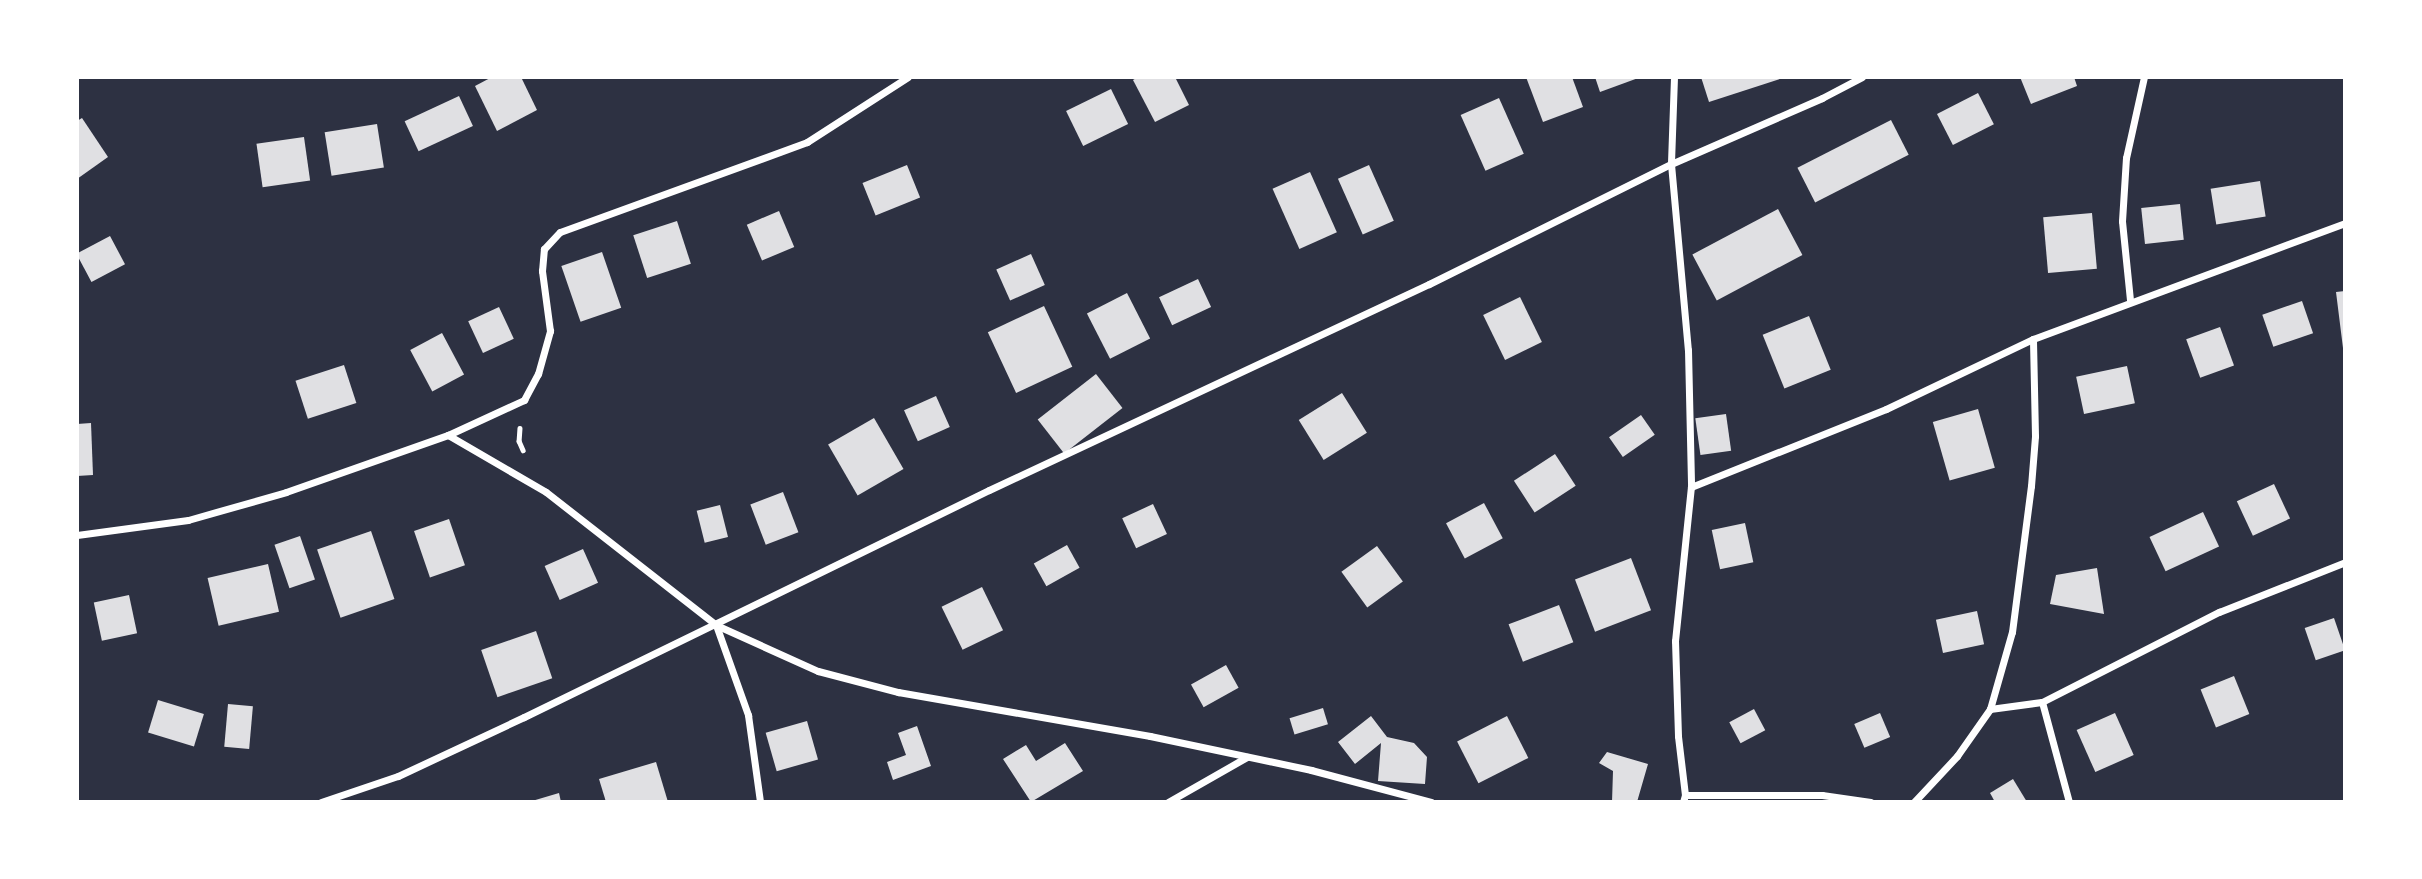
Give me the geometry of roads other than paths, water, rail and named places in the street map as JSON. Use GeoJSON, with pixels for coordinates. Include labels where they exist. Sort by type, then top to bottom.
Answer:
{"type":"FeatureCollection","features":[{"type":"Feature","properties":{"kind":"street"},"geometry":{"type":"LineString","coordinates":[[77,535],[188,520],[286,492],[448,435],[524,400],[538,374],[550,331],[542,271],[544,249],[560,232],[807,142],[908,77]]}},
{"type":"Feature","properties":{"kind":"street"},"geometry":{"type":"LineString","coordinates":[[1674,77],[1671,164],[1688,350],[1691,487],[1675,641],[1678,736],[1684,798],[1822,795],[1871,802]]}},
{"type":"Feature","properties":{"kind":"street"},"geometry":{"type":"LineString","coordinates":[[321,802],[398,776],[716,625],[989,489],[1429,284],[1671,164],[1822,98],[1862,77]]}},
{"type":"Feature","properties":{"kind":"street"},"geometry":{"type":"LineString","coordinates":[[2130,300],[2122,221],[2126,158],[2144,77]]}},
{"type":"Feature","properties":{"kind":"street"},"geometry":{"type":"LineString","coordinates":[[1691,487],[1886,409],[2033,339],[2130,300],[2274,251],[2345,223]]}},
{"type":"Feature","properties":{"kind":"street"},"geometry":{"type":"LineString","coordinates":[[1914,802],[1957,756],[1990,709],[2012,632],[2035,436],[2033,339]]}},
{"type":"Feature","properties":{"kind":"street"},"geometry":{"type":"LineString","coordinates":[[448,435],[546,492],[716,625],[818,671],[859,683],[1247,757],[1335,776],[1431,802]]}},
{"type":"Feature","properties":{"kind":"street"},"geometry":{"type":"LineString","coordinates":[[1990,709],[2042,702],[2219,612],[2345,562]]}},
{"type":"Feature","properties":{"kind":"street"},"geometry":{"type":"LineString","coordinates":[[716,625],[748,715],[760,802]]}},
{"type":"Feature","properties":{"kind":"street"},"geometry":{"type":"LineString","coordinates":[[2042,702],[2069,802]]}},
{"type":"Feature","properties":{"kind":"street"},"geometry":{"type":"LineString","coordinates":[[1168,802],[1247,757]]}}]}
